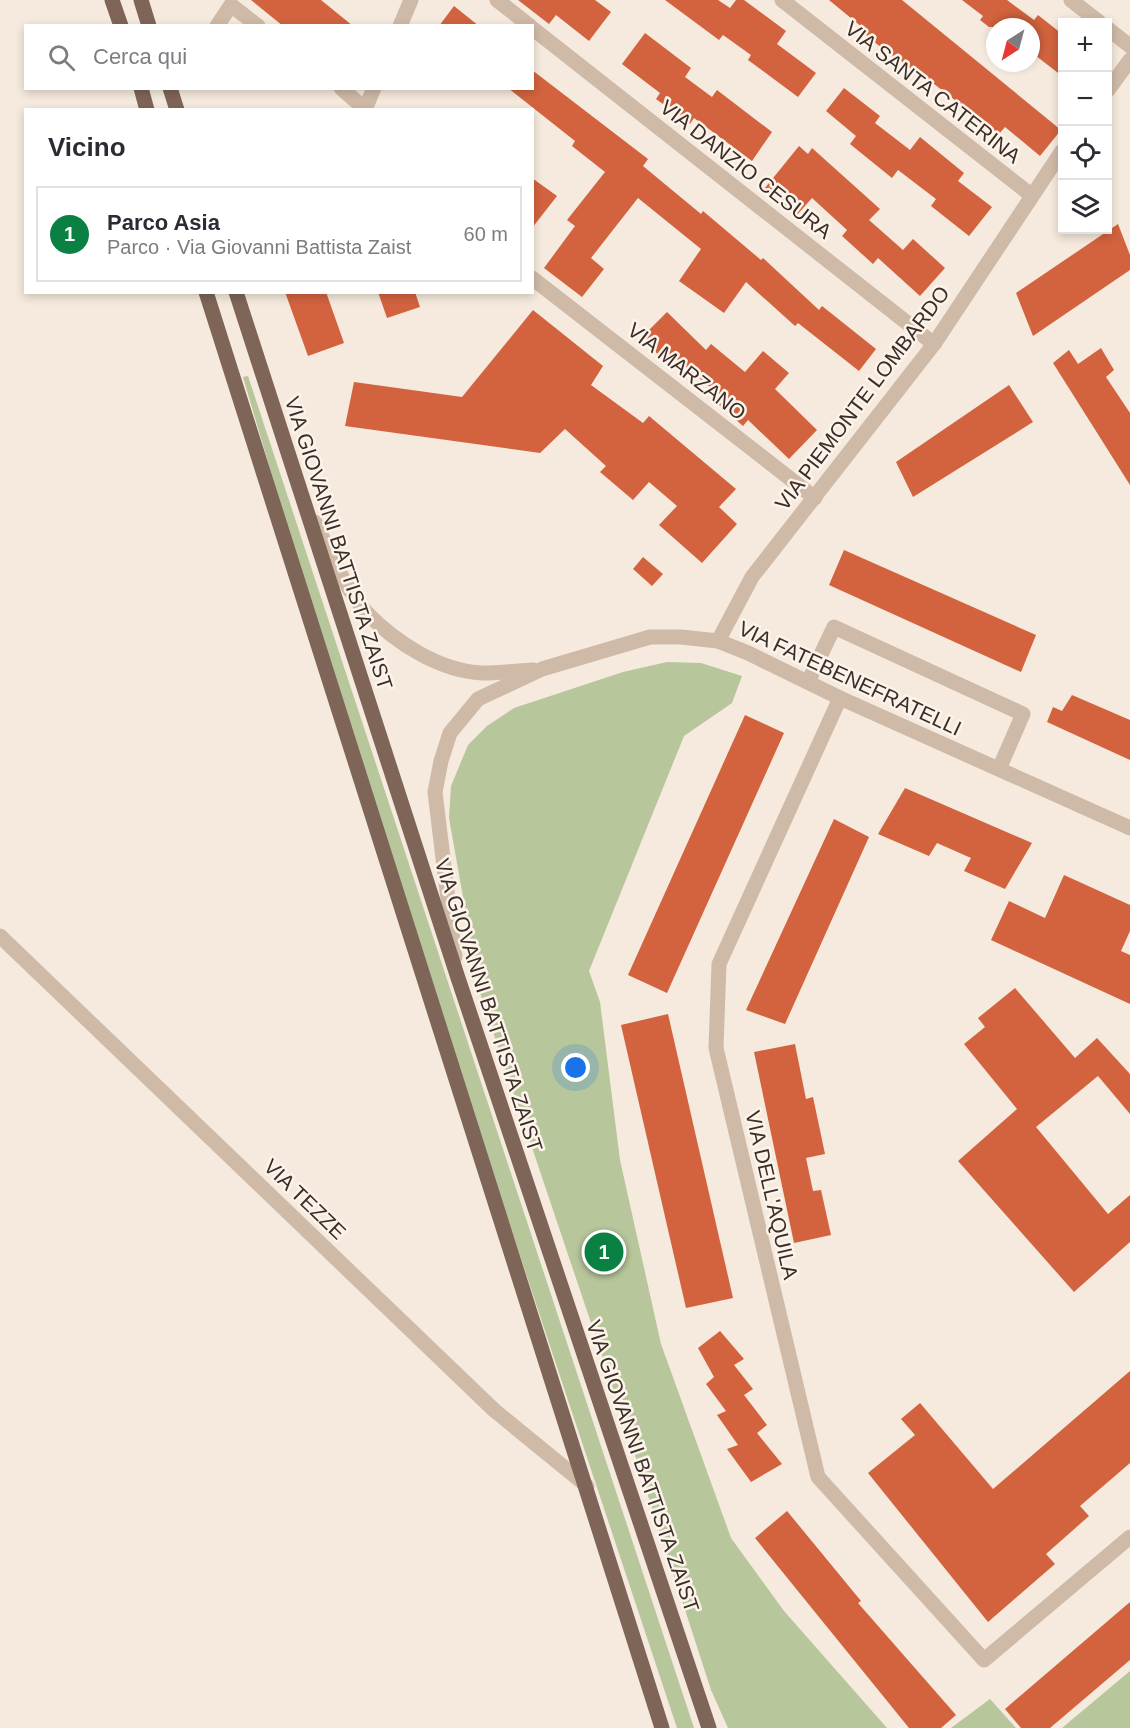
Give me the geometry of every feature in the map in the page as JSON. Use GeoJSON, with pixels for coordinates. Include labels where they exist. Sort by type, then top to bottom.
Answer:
{"type":"FeatureCollection","features":[{"type":"Feature","properties":{"kind":"main road"},"geometry":{"type":"LineString","coordinates":[[112,0],[119,24]]}},
{"type":"Feature","properties":{"kind":"main road"},"geometry":{"type":"LineString","coordinates":[[141,0],[148,24]]}},
{"type":"Feature","properties":{"kind":"main road"},"geometry":{"type":"LineString","coordinates":[[142,90],[146,108]]}},
{"type":"Feature","properties":{"kind":"main road"},"geometry":{"type":"LineString","coordinates":[[171,90],[176,108]]}},
{"type":"Feature","properties":{"kind":"main road"},"geometry":{"type":"LineString","coordinates":[[207,294],[662,1728]]}},
{"type":"Feature","properties":{"kind":"main road","name":"VIA GIOVANNI BATTISTA ZAIST"},"geometry":{"type":"LineString","coordinates":[[237,294],[458,978],[709,1728]]}},
{"type":"Feature","properties":{"kind":"street"},"geometry":{"type":"LineString","coordinates":[[401,24],[411,0]]}},
{"type":"Feature","properties":{"kind":"street","name":"VIA DANZIO CESURA"},"geometry":{"type":"LineString","coordinates":[[497,0],[527,24]]}},
{"type":"Feature","properties":{"kind":"street","name":"VIA SANTA CATERINA"},"geometry":{"type":"LineString","coordinates":[[782,0],[1031,195]]}},
{"type":"Feature","properties":{"kind":"street"},"geometry":{"type":"LineString","coordinates":[[1071,0],[1095,18]]}},
{"type":"Feature","properties":{"kind":"street"},"geometry":{"type":"LineString","coordinates":[[218,24],[231,5],[255,24]]}},
{"type":"Feature","properties":{"kind":"street","name":"VIA DANZIO CESURA"},"geometry":{"type":"LineString","coordinates":[[534,29],[934,344]]}},
{"type":"Feature","properties":{"kind":"street"},"geometry":{"type":"LineString","coordinates":[[1112,33],[1130,46]]}},
{"type":"Feature","properties":{"kind":"street"},"geometry":{"type":"LineString","coordinates":[[1112,83],[1130,60]]}},
{"type":"Feature","properties":{"kind":"street"},"geometry":{"type":"LineString","coordinates":[[344,90],[366,108],[373,90]]}},
{"type":"Feature","properties":{"kind":"street","name":"VIA PIEMONTE LOMBARDO"},"geometry":{"type":"LineString","coordinates":[[718,641],[752,577],[934,344],[1058,157]]}},
{"type":"Feature","properties":{"kind":"street","name":"VIA MARZANO"},"geometry":{"type":"LineString","coordinates":[[534,280],[815,498]]}},
{"type":"Feature","properties":{"kind":"street","name":"VIA FATEBENEFRATELLI"},"geometry":{"type":"LineString","coordinates":[[301,494],[343,576],[367,612],[408,646],[436,662],[481,673],[542,669]]}},
{"type":"Feature","properties":{"kind":"street"},"geometry":{"type":"LineString","coordinates":[[808,682],[834,627],[1023,714],[999,769]]}},
{"type":"Feature","properties":{"kind":"street","name":"VIA FATEBENEFRATELLI"},"geometry":{"type":"LineString","coordinates":[[458,978],[435,792],[441,761],[450,733],[478,699],[542,669],[650,637],[681,636],[718,641],[1130,828]]}},
{"type":"Feature","properties":{"kind":"street","name":"VIA DELL'AQUILA"},"geometry":{"type":"LineString","coordinates":[[840,698],[719,964],[716,1048],[818,1477],[984,1660],[1130,1537]]}},
{"type":"Feature","properties":{"kind":"street","name":"VIA TEZZE"},"geometry":{"type":"LineString","coordinates":[[0,936],[494,1410],[587,1486]]}},
{"type":"Feature","properties":{"kind":"green space"},"geometry":{"type":"Polygon","coordinates":[[[248,376],[694,1728],[677,1728],[509,1223],[346,716],[243,377],[248,376]]]}},
{"type":"Feature","properties":{"kind":"green space"},"geometry":{"type":"Polygon","coordinates":[[[667,662],[701,663],[742,676],[732,703],[684,736],[589,971],[600,1002],[620,1160],[661,1344],[731,1538],[784,1611],[887,1728],[728,1728],[711,1690],[620,1409],[480,993],[449,818],[451,786],[468,745],[487,726],[514,708],[623,672],[667,662]]]}},
{"type":"Feature","properties":{"kind":"green space"},"geometry":{"type":"Polygon","coordinates":[[[1130,1671],[1130,1728],[1062,1728],[1130,1671]]]}},
{"type":"Feature","properties":{"kind":"green space"},"geometry":{"type":"Polygon","coordinates":[[[990,1699],[1016,1728],[951,1728],[990,1699]]]}},
{"type":"Feature","properties":{"kind":"building"},"geometry":{"type":"Polygon","coordinates":[[[251,0],[321,0],[351,24],[281,24],[251,0]]]}},
{"type":"Feature","properties":{"kind":"building"},"geometry":{"type":"Polygon","coordinates":[[[518,0],[595,0],[611,12],[589,41],[556,15],[549,24],[518,0]]]}},
{"type":"Feature","properties":{"kind":"building"},"geometry":{"type":"Polygon","coordinates":[[[665,0],[718,0],[730,8],[736,0],[744,0],[786,31],[777,44],[816,73],[798,97],[748,60],[751,55],[723,35],[719,40],[665,0]]]}},
{"type":"Feature","properties":{"kind":"building"},"geometry":{"type":"Polygon","coordinates":[[[829,0],[902,0],[986,69],[986,72],[990,72],[1058,128],[1058,134],[1040,156],[1005,127],[999,134],[925,77],[923,79],[901,61],[900,63],[861,31],[863,28],[829,0]]]}},
{"type":"Feature","properties":{"kind":"building"},"geometry":{"type":"Polygon","coordinates":[[[962,0],[1007,0],[1031,18],[986,18],[986,25],[980,20],[983,16],[962,0]]]}},
{"type":"Feature","properties":{"kind":"building"},"geometry":{"type":"Polygon","coordinates":[[[454,6],[476,24],[440,24],[454,6]]]}},
{"type":"Feature","properties":{"kind":"building"},"geometry":{"type":"Polygon","coordinates":[[[1038,15],[1058,31],[1058,73],[1040,59],[1040,18],[1036,18],[1038,15]]]}},
{"type":"Feature","properties":{"kind":"building"},"geometry":{"type":"Polygon","coordinates":[[[645,33],[691,68],[685,77],[712,97],[717,90],[772,132],[752,161],[694,118],[690,124],[656,99],[660,93],[622,64],[645,33]]]}},
{"type":"Feature","properties":{"kind":"building"},"geometry":{"type":"Polygon","coordinates":[[[534,72],[648,159],[643,166],[701,214],[703,211],[761,260],[763,258],[819,310],[822,306],[876,349],[859,371],[798,323],[795,326],[746,282],[724,313],[679,281],[701,249],[638,198],[591,258],[604,269],[582,297],[544,268],[575,226],[567,220],[605,172],[572,146],[575,141],[511,90],[534,90],[534,72]]]}},
{"type":"Feature","properties":{"kind":"building"},"geometry":{"type":"Polygon","coordinates":[[[844,88],[880,116],[875,123],[910,150],[920,137],[964,173],[958,181],[992,207],[969,236],[931,206],[936,199],[898,170],[892,178],[850,144],[856,136],[826,111],[844,88]]]}},
{"type":"Feature","properties":{"kind":"building"},"geometry":{"type":"Polygon","coordinates":[[[799,146],[808,154],[812,148],[880,209],[869,220],[903,250],[913,239],[945,268],[920,296],[878,258],[873,264],[842,236],[847,230],[812,198],[796,216],[765,188],[799,146]]]}},
{"type":"Feature","properties":{"kind":"building"},"geometry":{"type":"Polygon","coordinates":[[[534,179],[557,196],[534,225],[534,179]]]}},
{"type":"Feature","properties":{"kind":"building"},"geometry":{"type":"Polygon","coordinates":[[[1118,224],[1130,255],[1130,270],[1033,336],[1016,293],[1103,234],[1112,234],[1112,228],[1118,224]]]}},
{"type":"Feature","properties":{"kind":"building"},"geometry":{"type":"Polygon","coordinates":[[[286,294],[327,294],[344,343],[308,356],[286,294]]]}},
{"type":"Feature","properties":{"kind":"building"},"geometry":{"type":"Polygon","coordinates":[[[379,294],[416,294],[420,307],[387,318],[379,294]]]}},
{"type":"Feature","properties":{"kind":"building"},"geometry":{"type":"Polygon","coordinates":[[[533,310],[603,366],[591,385],[643,423],[649,416],[736,489],[719,507],[737,524],[702,563],[659,525],[677,506],[649,482],[633,500],[600,472],[606,466],[565,429],[540,453],[345,426],[354,382],[462,397],[533,310]]]}},
{"type":"Feature","properties":{"kind":"building"},"geometry":{"type":"Polygon","coordinates":[[[667,312],[706,350],[711,344],[745,372],[763,351],[789,373],[775,389],[817,430],[789,459],[748,420],[743,426],[718,404],[723,398],[674,357],[667,363],[641,338],[667,312]]]}},
{"type":"Feature","properties":{"kind":"building"},"geometry":{"type":"Polygon","coordinates":[[[1101,348],[1114,370],[1106,377],[1130,413],[1130,485],[1053,363],[1069,350],[1078,364],[1101,348]]]}},
{"type":"Feature","properties":{"kind":"building"},"geometry":{"type":"Polygon","coordinates":[[[1009,385],[1033,422],[913,497],[896,462],[1009,385]]]}},
{"type":"Feature","properties":{"kind":"building"},"geometry":{"type":"Polygon","coordinates":[[[844,550],[1036,635],[1021,672],[829,585],[844,550]]]}},
{"type":"Feature","properties":{"kind":"building"},"geometry":{"type":"Polygon","coordinates":[[[643,557],[663,574],[652,586],[633,569],[643,557]]]}},
{"type":"Feature","properties":{"kind":"building"},"geometry":{"type":"Polygon","coordinates":[[[1072,695],[1130,720],[1130,760],[1047,722],[1053,707],[1062,711],[1072,695]]]}},
{"type":"Feature","properties":{"kind":"building"},"geometry":{"type":"Polygon","coordinates":[[[745,715],[784,733],[667,993],[628,975],[745,715]]]}},
{"type":"Feature","properties":{"kind":"building"},"geometry":{"type":"Polygon","coordinates":[[[905,788],[1032,843],[1005,889],[964,871],[971,858],[937,843],[929,856],[878,834],[905,788]]]}},
{"type":"Feature","properties":{"kind":"building"},"geometry":{"type":"Polygon","coordinates":[[[834,819],[869,837],[785,1024],[746,1010],[834,819]]]}},
{"type":"Feature","properties":{"kind":"building"},"geometry":{"type":"Polygon","coordinates":[[[1064,875],[1130,905],[1130,931],[1121,951],[1130,955],[1130,1004],[991,940],[1009,901],[1045,918],[1064,875]]]}},
{"type":"Feature","properties":{"kind":"building"},"geometry":{"type":"Polygon","coordinates":[[[1015,988],[1075,1058],[1097,1038],[1130,1074],[1130,1114],[1098,1076],[1036,1127],[1108,1214],[1130,1195],[1130,1242],[1074,1292],[958,1161],[1017,1109],[964,1044],[985,1027],[978,1018],[1015,988]]]}},
{"type":"Feature","properties":{"kind":"building"},"geometry":{"type":"Polygon","coordinates":[[[668,1014],[733,1298],[686,1308],[621,1025],[668,1014]]]}},
{"type":"Feature","properties":{"kind":"building"},"geometry":{"type":"Polygon","coordinates":[[[795,1044],[806,1099],[813,1097],[825,1154],[806,1158],[813,1191],[821,1190],[831,1235],[794,1243],[754,1052],[795,1044]]]}},
{"type":"Feature","properties":{"kind":"building"},"geometry":{"type":"Polygon","coordinates":[[[720,1331],[744,1359],[734,1365],[753,1389],[744,1395],[767,1425],[757,1433],[782,1464],[751,1482],[727,1449],[738,1445],[717,1415],[726,1411],[706,1384],[714,1377],[698,1348],[720,1331]]]}},
{"type":"Feature","properties":{"kind":"building"},"geometry":{"type":"Polygon","coordinates":[[[1130,1371],[1130,1463],[1080,1506],[1089,1516],[1046,1554],[1055,1564],[988,1622],[868,1473],[915,1435],[901,1419],[920,1403],[993,1489],[1130,1371]]]}},
{"type":"Feature","properties":{"kind":"building"},"geometry":{"type":"Polygon","coordinates":[[[787,1511],[861,1601],[858,1603],[956,1715],[941,1728],[909,1728],[755,1538],[787,1511]]]}},
{"type":"Feature","properties":{"kind":"building"},"geometry":{"type":"Polygon","coordinates":[[[1130,1602],[1130,1660],[1050,1728],[1021,1728],[1005,1709],[1130,1602]]]}},
{"type":"Feature","properties":{"kind":"place","name":"Parco Asia"},"geometry":{"type":"Point","coordinates":[604,1252]}}]}
